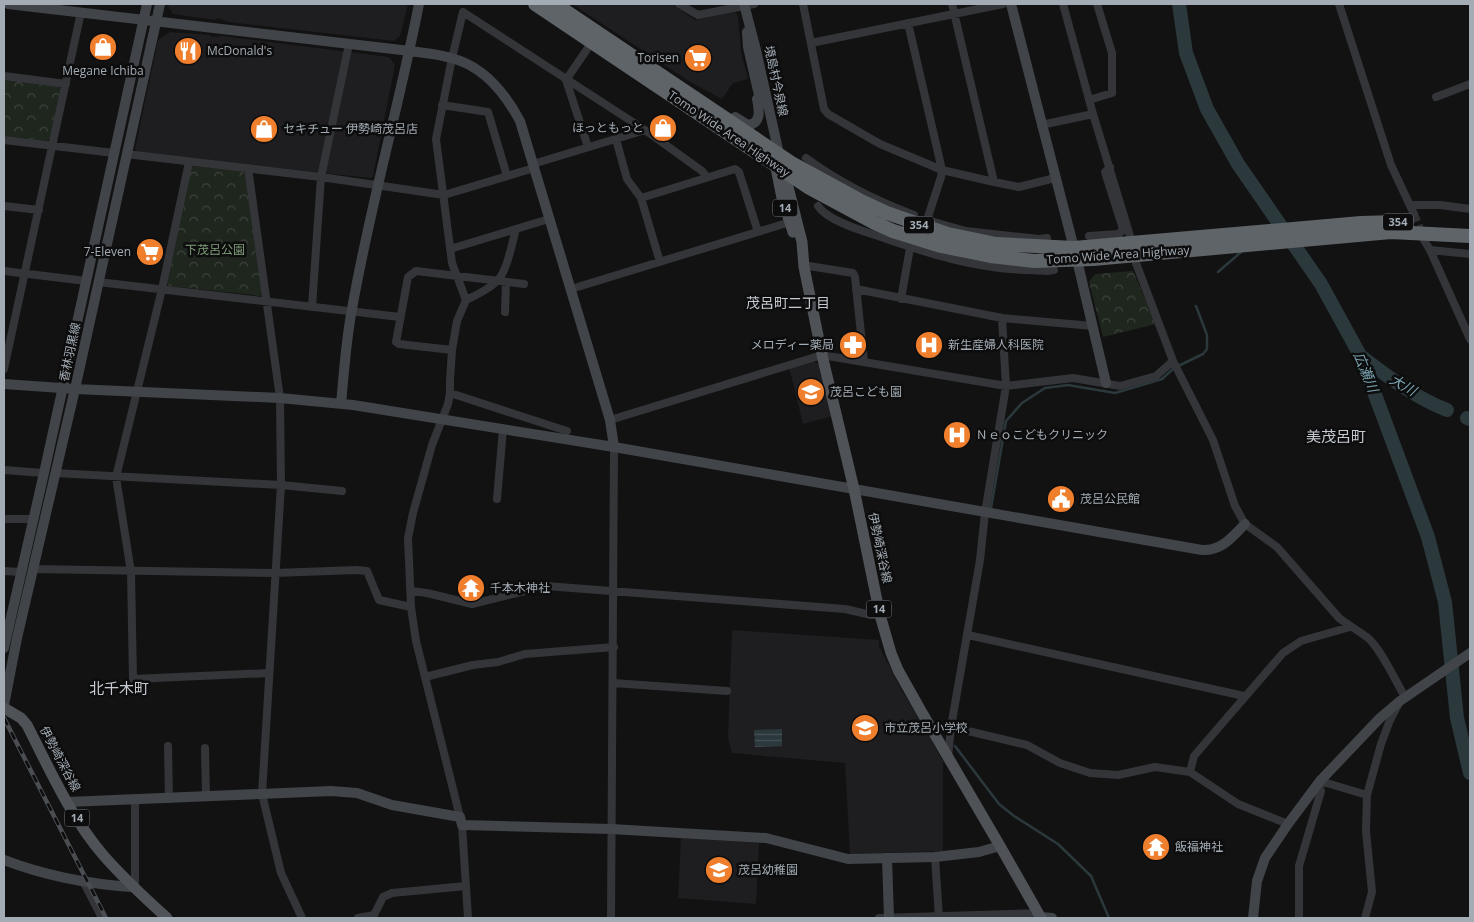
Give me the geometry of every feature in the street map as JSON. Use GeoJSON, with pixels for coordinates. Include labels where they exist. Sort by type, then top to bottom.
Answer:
{"type":"FeatureCollection","features":[{"type":"Feature","properties":{"kind":"highway","name":"Tomo Wide Area Highway"},"geometry":{"type":"LineString","coordinates":[[534,4],[778,160],[828,178],[859,200],[887,213],[926,228],[968,235],[996,244],[1075,254]]}},
{"type":"Feature","properties":{"kind":"highway","name":"Tomo Wide Area Highway"},"geometry":{"type":"LineString","coordinates":[[555,4],[696,98],[822,196],[875,224],[956,250],[1034,261],[1075,254],[1328,232],[1388,222],[1470,226]]}},
{"type":"Feature","properties":{"kind":"highway","name":"Tomo Wide Area Highway"},"geometry":{"type":"LineString","coordinates":[[1328,232],[1390,232],[1470,236]]}},
{"type":"Feature","properties":{"kind":"main road","name":"伊勢崎深谷線"},"geometry":{"type":"LineString","coordinates":[[778,160],[790,222],[804,268],[822,355],[854,490],[880,616],[891,653],[898,670],[947,757],[1043,917]]}},
{"type":"Feature","properties":{"kind":"main road","name":"伊勢崎深谷線"},"geometry":{"type":"LineString","coordinates":[[778,160],[802,242],[804,268]]}},
{"type":"Feature","properties":{"kind":"main road","name":"伊勢崎深谷線"},"geometry":{"type":"LineString","coordinates":[[4,707],[21,718],[26,725],[67,802],[103,855],[133,888],[167,918]]}},
{"type":"Feature","properties":{"kind":"street"},"geometry":{"type":"LineString","coordinates":[[8,4],[410,51],[452,58],[484,74],[504,94],[520,121],[610,420],[614,447],[614,646],[610,918]]}},
{"type":"Feature","properties":{"kind":"street","name":"香林羽黒線"},"geometry":{"type":"LineString","coordinates":[[4,648],[147,4]]}},
{"type":"Feature","properties":{"kind":"street","name":"香林羽黒線"},"geometry":{"type":"LineString","coordinates":[[4,707],[17,638],[75,389],[160,4]]}},
{"type":"Feature","properties":{"kind":"street"},"geometry":{"type":"LineString","coordinates":[[341,404],[351,310],[377,184],[410,51],[419,4]]}},
{"type":"Feature","properties":{"kind":"street"},"geometry":{"type":"LineString","coordinates":[[679,4],[698,15],[747,7]]}},
{"type":"Feature","properties":{"kind":"street"},"geometry":{"type":"LineString","coordinates":[[802,4],[825,112],[880,144],[942,170],[1019,186],[1055,178]]}},
{"type":"Feature","properties":{"kind":"street"},"geometry":{"type":"LineString","coordinates":[[952,4],[994,182]]}},
{"type":"Feature","properties":{"kind":"street"},"geometry":{"type":"LineString","coordinates":[[811,43],[1003,4]]}},
{"type":"Feature","properties":{"kind":"street"},"geometry":{"type":"LineString","coordinates":[[1011,4],[1094,326],[1106,384]]}},
{"type":"Feature","properties":{"kind":"street"},"geometry":{"type":"LineString","coordinates":[[1064,4],[1092,114],[1130,236]]}},
{"type":"Feature","properties":{"kind":"street"},"geometry":{"type":"LineString","coordinates":[[1089,100],[1112,93],[1112,53],[1097,4]]}},
{"type":"Feature","properties":{"kind":"street"},"geometry":{"type":"LineString","coordinates":[[1339,4],[1391,165],[1414,214]]}},
{"type":"Feature","properties":{"kind":"street","name":"境島村今泉線"},"geometry":{"type":"LineString","coordinates":[[747,7],[748,47],[754,78],[778,160]]}},
{"type":"Feature","properties":{"kind":"street","name":"境島村今泉線"},"geometry":{"type":"LineString","coordinates":[[747,7],[778,160]]}},
{"type":"Feature","properties":{"kind":"street"},"geometry":{"type":"LineString","coordinates":[[4,369],[5,356],[25,274],[81,12]]}},
{"type":"Feature","properties":{"kind":"street"},"geometry":{"type":"LineString","coordinates":[[466,300],[452,263],[436,138],[463,12],[645,130],[702,171],[707,177]]}},
{"type":"Feature","properties":{"kind":"street"},"geometry":{"type":"LineString","coordinates":[[908,23],[942,170],[927,220]]}},
{"type":"Feature","properties":{"kind":"street"},"geometry":{"type":"LineString","coordinates":[[566,80],[592,42]]}},
{"type":"Feature","properties":{"kind":"street"},"geometry":{"type":"LineString","coordinates":[[312,307],[321,177],[349,44]]}},
{"type":"Feature","properties":{"kind":"street"},"geometry":{"type":"LineString","coordinates":[[4,76],[66,84]]}},
{"type":"Feature","properties":{"kind":"street"},"geometry":{"type":"LineString","coordinates":[[696,98],[718,106],[745,124],[752,125],[758,120],[759,115],[754,78]]}},
{"type":"Feature","properties":{"kind":"street"},"geometry":{"type":"LineString","coordinates":[[566,80],[588,147]]}},
{"type":"Feature","properties":{"kind":"street"},"geometry":{"type":"LineString","coordinates":[[1436,97],[1470,84]]}},
{"type":"Feature","properties":{"kind":"street"},"geometry":{"type":"LineString","coordinates":[[442,105],[488,112],[507,176]]}},
{"type":"Feature","properties":{"kind":"street"},"geometry":{"type":"LineString","coordinates":[[1041,125],[1092,114]]}},
{"type":"Feature","properties":{"kind":"street"},"geometry":{"type":"LineString","coordinates":[[126,154],[377,184],[444,195],[645,130]]}},
{"type":"Feature","properties":{"kind":"street"},"geometry":{"type":"LineString","coordinates":[[616,139],[627,180],[641,198],[660,262]]}},
{"type":"Feature","properties":{"kind":"street"},"geometry":{"type":"LineString","coordinates":[[4,140],[114,153]]}},
{"type":"Feature","properties":{"kind":"street"},"geometry":{"type":"LineString","coordinates":[[806,158],[828,178],[887,205],[968,235],[1047,238]]}},
{"type":"Feature","properties":{"kind":"street"},"geometry":{"type":"LineString","coordinates":[[189,162],[162,289],[116,477],[131,572],[133,679],[269,673]]}},
{"type":"Feature","properties":{"kind":"street"},"geometry":{"type":"LineString","coordinates":[[1089,236],[1119,234],[1123,229],[1105,172],[1110,167]]}},
{"type":"Feature","properties":{"kind":"street"},"geometry":{"type":"LineString","coordinates":[[248,168],[280,398],[281,485],[262,794],[282,873],[302,918]]}},
{"type":"Feature","properties":{"kind":"street"},"geometry":{"type":"LineString","coordinates":[[641,198],[735,169],[739,172],[758,232]]}},
{"type":"Feature","properties":{"kind":"street"},"geometry":{"type":"LineString","coordinates":[[1410,205],[1440,205],[1470,209]]}},
{"type":"Feature","properties":{"kind":"street"},"geometry":{"type":"LineString","coordinates":[[4,206],[39,210]]}},
{"type":"Feature","properties":{"kind":"street"},"geometry":{"type":"LineString","coordinates":[[818,206],[825,213],[848,225],[910,248],[962,262],[992,267],[1017,270],[1054,270]]}},
{"type":"Feature","properties":{"kind":"street"},"geometry":{"type":"LineString","coordinates":[[450,249],[550,219]]}},
{"type":"Feature","properties":{"kind":"street"},"geometry":{"type":"LineString","coordinates":[[571,288],[790,222]]}},
{"type":"Feature","properties":{"kind":"street"},"geometry":{"type":"LineString","coordinates":[[875,224],[888,240]]}},
{"type":"Feature","properties":{"kind":"street"},"geometry":{"type":"LineString","coordinates":[[505,312],[502,281],[516,229]]}},
{"type":"Feature","properties":{"kind":"street"},"geometry":{"type":"LineString","coordinates":[[1424,240],[1470,339]]}},
{"type":"Feature","properties":{"kind":"street"},"geometry":{"type":"LineString","coordinates":[[901,299],[910,248]]}},
{"type":"Feature","properties":{"kind":"street"},"geometry":{"type":"LineString","coordinates":[[1430,250],[1470,254]]}},
{"type":"Feature","properties":{"kind":"street"},"geometry":{"type":"LineString","coordinates":[[1017,270],[1034,261]]}},
{"type":"Feature","properties":{"kind":"street"},"geometry":{"type":"LineString","coordinates":[[1136,264],[1175,365],[1213,440],[1234,506],[1245,524],[1277,547],[1339,618],[1368,638],[1376,647],[1406,697]]}},
{"type":"Feature","properties":{"kind":"street"},"geometry":{"type":"LineString","coordinates":[[804,268],[809,266],[853,274],[855,276],[864,362]]}},
{"type":"Feature","properties":{"kind":"street"},"geometry":{"type":"LineString","coordinates":[[4,271],[86,281]]}},
{"type":"Feature","properties":{"kind":"street"},"geometry":{"type":"LineString","coordinates":[[452,350],[399,344],[396,342],[408,276],[416,271],[524,284]]}},
{"type":"Feature","properties":{"kind":"street"},"geometry":{"type":"LineString","coordinates":[[468,918],[461,821],[416,641],[411,607],[408,538],[412,513],[450,393],[452,350],[457,321],[466,300],[502,281]]}},
{"type":"Feature","properties":{"kind":"street"},"geometry":{"type":"LineString","coordinates":[[98,282],[400,317]]}},
{"type":"Feature","properties":{"kind":"street"},"geometry":{"type":"LineString","coordinates":[[856,289],[1002,318],[1094,326]]}},
{"type":"Feature","properties":{"kind":"street"},"geometry":{"type":"LineString","coordinates":[[947,757],[980,560],[985,513],[1006,386],[1002,318]]}},
{"type":"Feature","properties":{"kind":"street"},"geometry":{"type":"LineString","coordinates":[[610,420],[822,355],[1006,386],[1073,378],[1120,386],[1156,376],[1175,365]]}},
{"type":"Feature","properties":{"kind":"street"},"geometry":{"type":"LineString","coordinates":[[4,384],[280,398],[443,418],[1202,550],[1211,551],[1219,548],[1227,543],[1245,524]]}},
{"type":"Feature","properties":{"kind":"street"},"geometry":{"type":"LineString","coordinates":[[450,393],[567,431]]}},
{"type":"Feature","properties":{"kind":"street"},"geometry":{"type":"LineString","coordinates":[[497,499],[503,429]]}},
{"type":"Feature","properties":{"kind":"street"},"geometry":{"type":"LineString","coordinates":[[4,470],[44,473]]}},
{"type":"Feature","properties":{"kind":"street"},"geometry":{"type":"LineString","coordinates":[[56,473],[281,485],[342,491]]}},
{"type":"Feature","properties":{"kind":"street"},"geometry":{"type":"LineString","coordinates":[[4,519],[34,519]]}},
{"type":"Feature","properties":{"kind":"street"},"geometry":{"type":"LineString","coordinates":[[33,569],[275,573],[367,571],[378,600],[411,607]]}},
{"type":"Feature","properties":{"kind":"street"},"geometry":{"type":"LineString","coordinates":[[4,571],[21,572]]}},
{"type":"Feature","properties":{"kind":"street"},"geometry":{"type":"LineString","coordinates":[[411,591],[472,604],[546,586],[846,609],[871,616],[880,616]]}},
{"type":"Feature","properties":{"kind":"street"},"geometry":{"type":"LineString","coordinates":[[1190,772],[1194,756],[1283,653],[1301,641],[1350,627]]}},
{"type":"Feature","properties":{"kind":"street"},"geometry":{"type":"LineString","coordinates":[[968,634],[1244,696]]}},
{"type":"Feature","properties":{"kind":"street"},"geometry":{"type":"LineString","coordinates":[[425,677],[473,665],[498,662],[525,654],[614,646]]}},
{"type":"Feature","properties":{"kind":"street"},"geometry":{"type":"LineString","coordinates":[[1253,918],[1257,881],[1265,858],[1319,783],[1380,718],[1406,697],[1470,653]]}},
{"type":"Feature","properties":{"kind":"street"},"geometry":{"type":"LineString","coordinates":[[613,683],[727,690]]}},
{"type":"Feature","properties":{"kind":"street"},"geometry":{"type":"LineString","coordinates":[[1365,918],[1372,892],[1366,831],[1367,795],[1381,744],[1390,720],[1406,697]]}},
{"type":"Feature","properties":{"kind":"street"},"geometry":{"type":"LineString","coordinates":[[951,727],[1027,745],[1060,762],[1090,773],[1118,775],[1155,767],[1190,772],[1238,804],[1288,824]]}},
{"type":"Feature","properties":{"kind":"street"},"geometry":{"type":"LineString","coordinates":[[168,746],[169,799]]}},
{"type":"Feature","properties":{"kind":"street"},"geometry":{"type":"LineString","coordinates":[[205,748],[206,797]]}},
{"type":"Feature","properties":{"kind":"street"},"geometry":{"type":"LineString","coordinates":[[1319,783],[1367,795]]}},
{"type":"Feature","properties":{"kind":"street"},"geometry":{"type":"LineString","coordinates":[[1299,918],[1299,866],[1321,791],[1319,783]]}},
{"type":"Feature","properties":{"kind":"street"},"geometry":{"type":"LineString","coordinates":[[67,802],[348,792],[392,805],[461,821],[766,838],[848,859],[935,857],[979,852],[1000,846]]}},
{"type":"Feature","properties":{"kind":"street"},"geometry":{"type":"LineString","coordinates":[[4,860],[47,875],[133,888],[135,800]]}},
{"type":"Feature","properties":{"kind":"street"},"geometry":{"type":"LineString","coordinates":[[935,857],[939,917]]}},
{"type":"Feature","properties":{"kind":"street"},"geometry":{"type":"LineString","coordinates":[[888,858],[886,918],[1043,917]]}},
{"type":"Feature","properties":{"kind":"street"},"geometry":{"type":"LineString","coordinates":[[83,881],[102,918]]}},
{"type":"Feature","properties":{"kind":"street"},"geometry":{"type":"LineString","coordinates":[[358,918],[374,915],[383,897],[392,892],[466,886]]}},
{"type":"Feature","properties":{"kind":"shaded area"},"geometry":{"type":"Polygon","coordinates":[[[168,4],[408,4],[400,36],[394,41],[173,14],[168,4]]]}},
{"type":"Feature","properties":{"kind":"shaded area"},"geometry":{"type":"Polygon","coordinates":[[[572,4],[671,4],[695,20],[735,12],[738,16],[741,52],[748,79],[733,83],[722,99],[692,83],[572,4]]]}},
{"type":"Feature","properties":{"kind":"shaded area"},"geometry":{"type":"Polygon","coordinates":[[[170,32],[210,35],[213,37],[223,36],[389,57],[395,65],[373,176],[371,178],[137,153],[135,149],[158,40],[170,32]]]}},
{"type":"Feature","properties":{"kind":"shaded area","name":"茂呂こども園"},"geometry":{"type":"Polygon","coordinates":[[[812,360],[820,365],[833,416],[803,424],[789,367],[812,360]]]}},
{"type":"Feature","properties":{"kind":"shaded area"},"geometry":{"type":"Polygon","coordinates":[[[732,630],[879,640],[879,646],[900,687],[943,761],[943,851],[850,854],[845,763],[732,753],[728,737],[732,630]]]}},
{"type":"Feature","properties":{"kind":"shaded area"},"geometry":{"type":"Polygon","coordinates":[[[782,729],[782,746],[755,747],[754,730],[782,729]]]}},
{"type":"Feature","properties":{"kind":"shaded area","name":"茂呂幼稚園"},"geometry":{"type":"Polygon","coordinates":[[[681,838],[759,843],[756,904],[678,898],[681,838]]]}},
{"type":"Feature","properties":{"kind":"green space"},"geometry":{"type":"Polygon","coordinates":[[[4,80],[59,87],[61,89],[50,139],[46,141],[4,136],[4,80]]]}},
{"type":"Feature","properties":{"kind":"green space","name":"下茂呂公園"},"geometry":{"type":"Polygon","coordinates":[[[193,166],[243,171],[245,174],[262,296],[169,286],[166,282],[193,166]]]}},
{"type":"Feature","properties":{"kind":"green space"},"geometry":{"type":"Polygon","coordinates":[[[1133,271],[1156,324],[1103,337],[1089,282],[1095,274],[1133,271]]]}},
{"type":"Feature","properties":{"kind":"waterway","name":"広瀬川"},"geometry":{"type":"LineString","coordinates":[[1179,4],[1186,53],[1207,109],[1238,164],[1321,284],[1361,357],[1428,537],[1445,602],[1457,718],[1470,773]]}},
{"type":"Feature","properties":{"kind":"waterway","name":"広瀬川"},"geometry":{"type":"LineString","coordinates":[[1271,225],[1277,219]]}},
{"type":"Feature","properties":{"kind":"waterway"},"geometry":{"type":"LineString","coordinates":[[1218,272],[1241,252]]}},
{"type":"Feature","properties":{"kind":"waterway"},"geometry":{"type":"LineString","coordinates":[[991,508],[1006,421],[1022,403],[1045,388],[1068,385],[1115,393],[1162,379],[1174,368],[1203,354],[1207,349],[1207,335],[1196,306]]}},
{"type":"Feature","properties":{"kind":"waterway","name":"大川"},"geometry":{"type":"LineString","coordinates":[[1362,357],[1413,393],[1447,410]]}},
{"type":"Feature","properties":{"kind":"waterway"},"geometry":{"type":"LineString","coordinates":[[955,746],[999,804],[1014,816],[1058,844],[1091,876],[1109,918]]}},
{"type":"Feature","properties":{"kind":"tunnel"},"geometry":{"type":"LineString","coordinates":[[1414,214],[1422,234]]}},
{"type":"Feature","properties":{"kind":"railway"},"geometry":{"type":"LineString","coordinates":[[4,718],[106,918]]}},
{"type":"Feature","properties":{"kind":"place","name":"Megane Ichiba"},"geometry":{"type":"Point","coordinates":[103,47]}},
{"type":"Feature","properties":{"kind":"place","name":"McDonald's"},"geometry":{"type":"Point","coordinates":[188,51]}},
{"type":"Feature","properties":{"kind":"place","name":"Torisen"},"geometry":{"type":"Point","coordinates":[698,58]}},
{"type":"Feature","properties":{"kind":"place","name":"ほっともっと"},"geometry":{"type":"Point","coordinates":[663,128]}},
{"type":"Feature","properties":{"kind":"place","name":"セキチュー 伊勢崎茂呂店"},"geometry":{"type":"Point","coordinates":[264,129]}},
{"type":"Feature","properties":{"kind":"place","name":"7-Eleven"},"geometry":{"type":"Point","coordinates":[150,252]}},
{"type":"Feature","properties":{"kind":"place","name":"メロディー薬局"},"geometry":{"type":"Point","coordinates":[853,345]}},
{"type":"Feature","properties":{"kind":"place","name":"新生産婦人科医院"},"geometry":{"type":"Point","coordinates":[929,345]}},
{"type":"Feature","properties":{"kind":"place","name":"茂呂こども園"},"geometry":{"type":"Point","coordinates":[811,392]}},
{"type":"Feature","properties":{"kind":"place","name":"Ｎｅｏこどもクリニック"},"geometry":{"type":"Point","coordinates":[957,435]}},
{"type":"Feature","properties":{"kind":"place","name":"茂呂公民館"},"geometry":{"type":"Point","coordinates":[1061,499]}},
{"type":"Feature","properties":{"kind":"place","name":"千本木神社"},"geometry":{"type":"Point","coordinates":[471,588]}},
{"type":"Feature","properties":{"kind":"place","name":"市立茂呂小学校"},"geometry":{"type":"Point","coordinates":[865,728]}},
{"type":"Feature","properties":{"kind":"place","name":"飯福神社"},"geometry":{"type":"Point","coordinates":[1156,847]}},
{"type":"Feature","properties":{"kind":"place","name":"茂呂幼稚園"},"geometry":{"type":"Point","coordinates":[719,870]}},
{"type":"Feature","properties":{"kind":"district","name":"茂呂町二丁目"},"geometry":{"type":"Point","coordinates":[788,303]}},
{"type":"Feature","properties":{"kind":"district","name":"美茂呂町"},"geometry":{"type":"Point","coordinates":[1336,437]}},
{"type":"Feature","properties":{"kind":"district","name":"北千木町"},"geometry":{"type":"Point","coordinates":[119,689]}}]}
